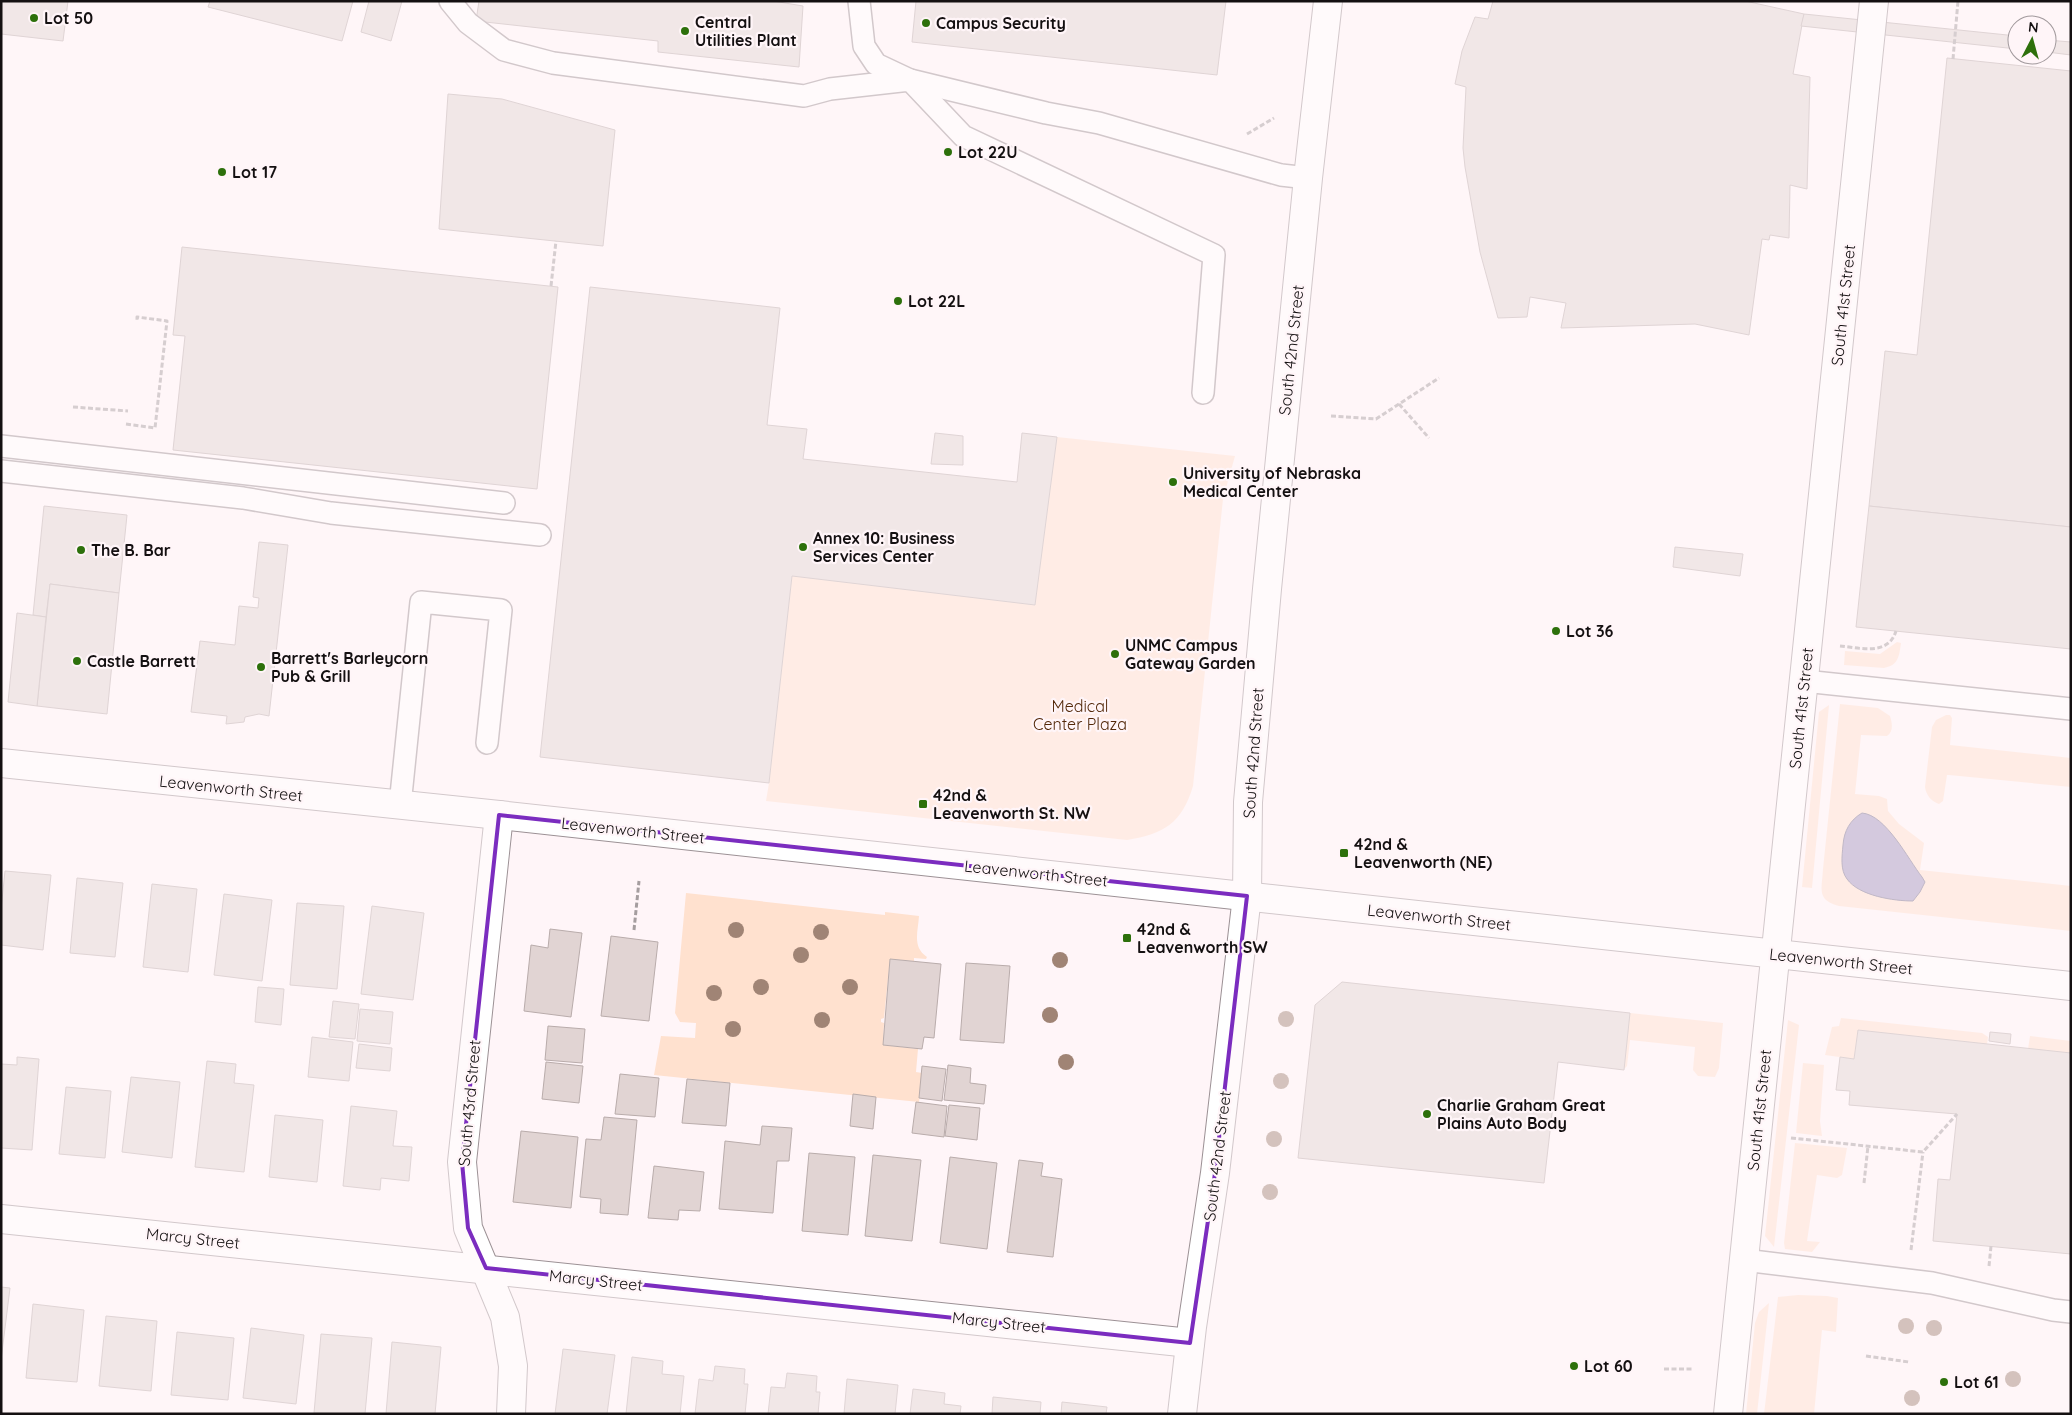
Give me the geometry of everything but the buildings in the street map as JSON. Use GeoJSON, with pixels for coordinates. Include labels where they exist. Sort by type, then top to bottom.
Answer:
{"type":"FeatureCollection","features":[{"type":"Feature","properties":{"kind":"main road","name":"South 42nd Street"},"geometry":{"type":"LineString","coordinates":[[1182,1414],[1190,1343],[1214,1181],[1247,896],[1248,802],[1267,589],[1308,178],[1328,1]]}},
{"type":"Feature","properties":{"kind":"main road","name":"South 41st Street"},"geometry":{"type":"LineString","coordinates":[[1728,1414],[1874,1]]}},
{"type":"Feature","properties":{"kind":"main road","name":"Leavenworth Street"},"geometry":{"type":"LineString","coordinates":[[1,763],[499,815],[2071,986]]}},
{"type":"Feature","properties":{"kind":"main road","name":"South 43rd Street"},"geometry":{"type":"LineString","coordinates":[[499,815],[462,1162],[468,1228],[486,1268],[504,1317],[512,1366],[511,1414]]}},
{"type":"Feature","properties":{"kind":"main road","name":"Marcy Street"},"geometry":{"type":"LineString","coordinates":[[1,1219],[486,1268],[1190,1343]]}},
{"type":"Feature","properties":{"kind":"lane"},"geometry":{"type":"LineString","coordinates":[[450,1],[468,23],[504,50],[553,63],[804,96],[830,90],[910,80]]}},
{"type":"Feature","properties":{"kind":"lane"},"geometry":{"type":"LineString","coordinates":[[859,1],[864,46],[876,64],[910,80],[1046,113],[1099,123],[1281,174],[1308,178]]}},
{"type":"Feature","properties":{"kind":"lane"},"geometry":{"type":"LineString","coordinates":[[910,80],[963,136],[1214,254],[1203,392]]}},
{"type":"Feature","properties":{"kind":"lane"},"geometry":{"type":"LineString","coordinates":[[1,446],[504,503]]}},
{"type":"Feature","properties":{"kind":"lane"},"geometry":{"type":"LineString","coordinates":[[1,471],[243,498],[331,513],[540,535]]}},
{"type":"Feature","properties":{"kind":"lane"},"geometry":{"type":"LineString","coordinates":[[400,805],[421,602],[501,610],[487,743]]}},
{"type":"Feature","properties":{"kind":"lane"},"geometry":{"type":"LineString","coordinates":[[1804,681],[2071,709]]}},
{"type":"Feature","properties":{"kind":"lane"},"geometry":{"type":"LineString","coordinates":[[1744,1260],[1932,1283],[2053,1310],[2071,1312]]}},
{"type":"Feature","properties":{"kind":"path"},"geometry":{"type":"LineString","coordinates":[[1953,59],[1958,1]]}},
{"type":"Feature","properties":{"kind":"path"},"geometry":{"type":"LineString","coordinates":[[1240,138],[1274,118]]}},
{"type":"Feature","properties":{"kind":"path"},"geometry":{"type":"LineString","coordinates":[[551,286],[556,241]]}},
{"type":"Feature","properties":{"kind":"path"},"geometry":{"type":"LineString","coordinates":[[126,424],[155,428],[167,321],[137,317],[137,320]]}},
{"type":"Feature","properties":{"kind":"path"},"geometry":{"type":"LineString","coordinates":[[1331,416],[1376,419],[1439,378]]}},
{"type":"Feature","properties":{"kind":"path"},"geometry":{"type":"LineString","coordinates":[[1399,404],[1414,424],[1428,438]]}},
{"type":"Feature","properties":{"kind":"path"},"geometry":{"type":"LineString","coordinates":[[73,407],[128,411]]}},
{"type":"Feature","properties":{"kind":"path"},"geometry":{"type":"LineString","coordinates":[[1840,646],[1874,650],[1882,648],[1894,638],[1896,631]]}},
{"type":"Feature","properties":{"kind":"path"},"geometry":{"type":"LineString","coordinates":[[634,930],[639,881]]}},
{"type":"Feature","properties":{"kind":"path"},"geometry":{"type":"LineString","coordinates":[[1910,1253],[1923,1152],[1956,1114]]}},
{"type":"Feature","properties":{"kind":"path"},"geometry":{"type":"LineString","coordinates":[[1791,1138],[1923,1152]]}},
{"type":"Feature","properties":{"kind":"path"},"geometry":{"type":"LineString","coordinates":[[1864,1182],[1868,1146]]}},
{"type":"Feature","properties":{"kind":"path"},"geometry":{"type":"LineString","coordinates":[[1981,1268],[1989,1269],[1991,1246]]}},
{"type":"Feature","properties":{"kind":"path"},"geometry":{"type":"LineString","coordinates":[[1866,1356],[1909,1362]]}},
{"type":"Feature","properties":{"kind":"path"},"geometry":{"type":"LineString","coordinates":[[1664,1368],[1694,1369]]}},
{"type":"Feature","properties":{"kind":"highlighted area"},"geometry":{"type":"Polygon","coordinates":[[[499,815],[1247,896],[1215,1173],[1190,1343],[486,1268],[468,1228],[462,1162],[499,815]]]}},
{"type":"Feature","properties":{"kind":"green space","name":"Medical Center Plaza"},"geometry":{"type":"Polygon","coordinates":[[[1057,437],[1235,456],[1223,499],[1193,786],[1189,799],[1177,818],[1161,830],[1127,840],[766,801],[792,576],[1035,605],[1057,437]]]}},
{"type":"Feature","properties":{"kind":"green space"},"geometry":{"type":"Polygon","coordinates":[[[1897,642],[1901,643],[1899,656],[1893,665],[1889,667],[1844,665],[1845,651],[1880,654],[1897,642]]]}},
{"type":"Feature","properties":{"kind":"green space"},"geometry":{"type":"Polygon","coordinates":[[[1840,704],[1878,708],[1890,716],[1892,729],[1887,736],[1861,735],[1855,794],[1879,796],[1887,799],[1888,811],[1899,824],[1924,843],[1920,870],[2071,886],[2071,931],[1839,906],[1827,900],[1822,893],[1822,882],[1840,704]]]}},
{"type":"Feature","properties":{"kind":"green space"},"geometry":{"type":"Polygon","coordinates":[[[1829,705],[1812,888],[1802,887],[1819,712],[1829,705]]]}},
{"type":"Feature","properties":{"kind":"green space"},"geometry":{"type":"Polygon","coordinates":[[[1950,715],[1952,718],[1950,745],[2071,758],[2071,787],[1947,775],[1943,801],[1939,804],[1936,803],[1928,795],[1925,787],[1932,727],[1936,720],[1950,715]]]}},
{"type":"Feature","properties":{"kind":"green space"},"geometry":{"type":"Polygon","coordinates":[[[686,893],[885,915],[885,912],[919,916],[917,939],[919,949],[927,957],[926,959],[914,958],[914,961],[890,959],[884,1018],[881,1019],[881,1022],[884,1023],[883,1045],[918,1049],[916,1072],[922,1073],[919,1102],[654,1075],[661,1036],[695,1038],[696,1023],[680,1022],[675,1013],[686,893]]]}},
{"type":"Feature","properties":{"kind":"green space"},"geometry":{"type":"Polygon","coordinates":[[[1630,1013],[1723,1023],[1719,1068],[1715,1077],[1698,1076],[1693,1070],[1695,1047],[1630,1040],[1627,1066],[1624,1069],[1630,1013]]]}},
{"type":"Feature","properties":{"kind":"green space"},"geometry":{"type":"Polygon","coordinates":[[[1841,1018],[1982,1033],[1988,1037],[1987,1044],[1858,1030],[1854,1059],[1825,1055],[1832,1027],[1839,1026],[1841,1018]]]}},
{"type":"Feature","properties":{"kind":"green space"},"geometry":{"type":"Polygon","coordinates":[[[1788,1020],[1799,1025],[1774,1247],[1765,1236],[1788,1020]]]}},
{"type":"Feature","properties":{"kind":"green space"},"geometry":{"type":"Polygon","coordinates":[[[2030,1036],[2071,1041],[2071,1053],[2028,1049],[2030,1036]]]}},
{"type":"Feature","properties":{"kind":"green space"},"geometry":{"type":"Polygon","coordinates":[[[1803,1063],[1824,1065],[1820,1121],[1822,1136],[1796,1133],[1803,1063]]]}},
{"type":"Feature","properties":{"kind":"green space"},"geometry":{"type":"Polygon","coordinates":[[[1795,1143],[1847,1148],[1842,1175],[1837,1178],[1817,1175],[1807,1241],[1820,1242],[1812,1252],[1785,1249],[1784,1243],[1795,1143]]]}},
{"type":"Feature","properties":{"kind":"green space"},"geometry":{"type":"Polygon","coordinates":[[[1798,1295],[1838,1298],[1836,1332],[1822,1330],[1814,1414],[1764,1414],[1778,1297],[1798,1295]]]}},
{"type":"Feature","properties":{"kind":"green space"},"geometry":{"type":"Polygon","coordinates":[[[1769,1303],[1757,1414],[1746,1414],[1755,1323],[1759,1312],[1769,1303]]]}},
{"type":"Feature","properties":{"kind":"shaded area"},"geometry":{"type":"Polygon","coordinates":[[[1862,813],[1880,821],[1888,829],[1925,882],[1913,901],[1887,899],[1868,893],[1860,890],[1847,879],[1842,867],[1845,835],[1848,826],[1862,813]]]}},
{"type":"Feature","properties":{"kind":"place","name":"Lot 50"},"geometry":{"type":"Point","coordinates":[34,18]}},
{"type":"Feature","properties":{"kind":"place","name":"Campus Security"},"geometry":{"type":"Point","coordinates":[926,23]}},
{"type":"Feature","properties":{"kind":"place","name":"Central Utilities Plant"},"geometry":{"type":"Point","coordinates":[685,31]}},
{"type":"Feature","properties":{"kind":"place","name":"Lot 22U"},"geometry":{"type":"Point","coordinates":[948,152]}},
{"type":"Feature","properties":{"kind":"place","name":"Lot 17"},"geometry":{"type":"Point","coordinates":[222,172]}},
{"type":"Feature","properties":{"kind":"place","name":"Lot 22L"},"geometry":{"type":"Point","coordinates":[898,301]}},
{"type":"Feature","properties":{"kind":"place","name":"University of Nebraska Medical Center"},"geometry":{"type":"Point","coordinates":[1173,482]}},
{"type":"Feature","properties":{"kind":"place","name":"Annex 10: Business Services Center"},"geometry":{"type":"Point","coordinates":[803,547]}},
{"type":"Feature","properties":{"kind":"place","name":"The B. Bar"},"geometry":{"type":"Point","coordinates":[81,550]}},
{"type":"Feature","properties":{"kind":"place","name":"Lot 36"},"geometry":{"type":"Point","coordinates":[1556,631]}},
{"type":"Feature","properties":{"kind":"place","name":"UNMC Campus Gateway Garden"},"geometry":{"type":"Point","coordinates":[1115,654]}},
{"type":"Feature","properties":{"kind":"place","name":"Castle Barrett"},"geometry":{"type":"Point","coordinates":[77,661]}},
{"type":"Feature","properties":{"kind":"place","name":"Barrett's Barleycorn Pub & Grill"},"geometry":{"type":"Point","coordinates":[261,667]}},
{"type":"Feature","properties":{"kind":"place","name":"42nd & Leavenworth St. NW"},"geometry":{"type":"Point","coordinates":[923,804]}},
{"type":"Feature","properties":{"kind":"place","name":"42nd & Leavenworth (NE)"},"geometry":{"type":"Point","coordinates":[1344,853]}},
{"type":"Feature","properties":{"kind":"place","name":"42nd & Leavenworth SW"},"geometry":{"type":"Point","coordinates":[1127,938]}},
{"type":"Feature","properties":{"kind":"place","name":"Charlie Graham Great Plains Auto Body"},"geometry":{"type":"Point","coordinates":[1427,1114]}},
{"type":"Feature","properties":{"kind":"place","name":"Lot 60"},"geometry":{"type":"Point","coordinates":[1574,1366]}},
{"type":"Feature","properties":{"kind":"place","name":"Lot 61"},"geometry":{"type":"Point","coordinates":[1944,1382]}}]}
